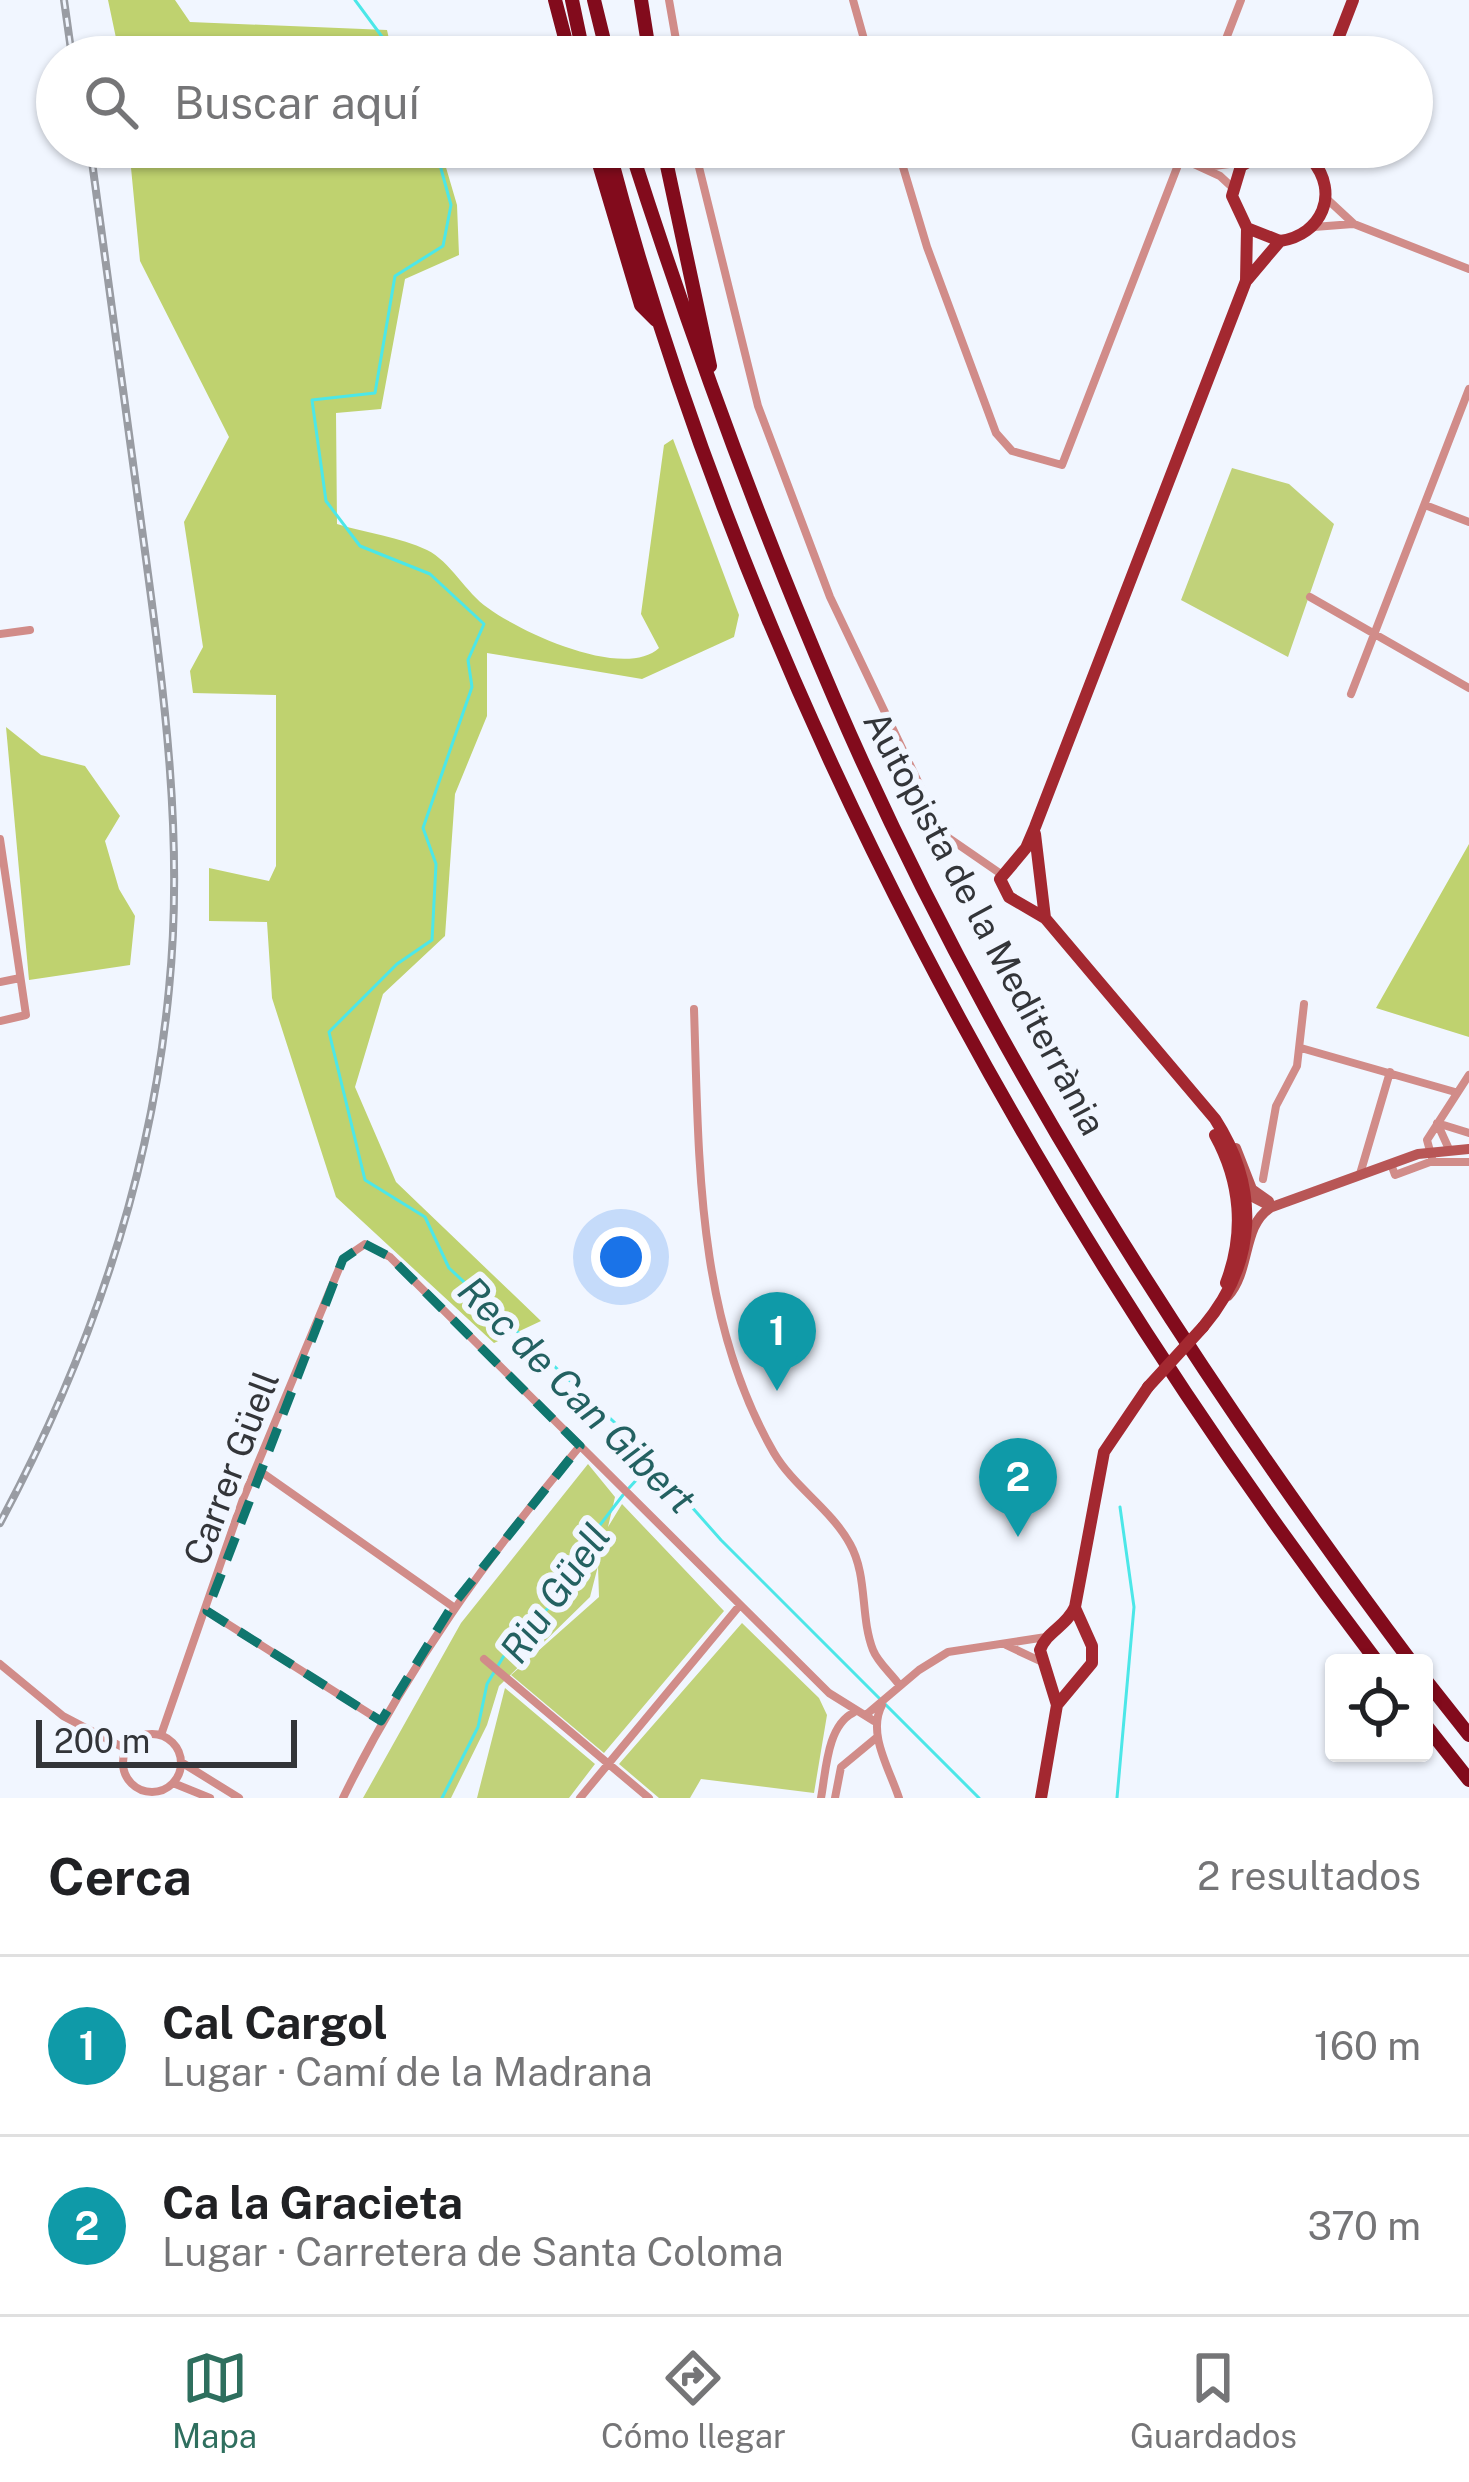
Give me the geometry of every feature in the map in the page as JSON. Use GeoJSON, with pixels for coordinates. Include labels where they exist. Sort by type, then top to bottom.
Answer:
{"type":"FeatureCollection","features":[{"type":"Feature","properties":{"kind":"highway"},"geometry":{"type":"LineString","coordinates":[[555,0],[564,36]]}},
{"type":"Feature","properties":{"kind":"highway"},"geometry":{"type":"LineString","coordinates":[[572,0],[580,36]]}},
{"type":"Feature","properties":{"kind":"highway"},"geometry":{"type":"LineString","coordinates":[[594,0],[603,36]]}},
{"type":"Feature","properties":{"kind":"highway"},"geometry":{"type":"LineString","coordinates":[[641,0],[647,36]]}},
{"type":"Feature","properties":{"kind":"highway"},"geometry":{"type":"LineString","coordinates":[[601,168],[641,305],[659,324]]}},
{"type":"Feature","properties":{"kind":"highway","name":"Autopista de la Mediterrània"},"geometry":{"type":"LineString","coordinates":[[614,168],[659,324],[784,653],[936,969],[1135,1312],[1255,1494],[1371,1654]]}},
{"type":"Feature","properties":{"kind":"highway","name":"Autopista de la Mediterrània"},"geometry":{"type":"LineString","coordinates":[[637,168],[714,395],[834,698],[984,1000],[1162,1304],[1406,1654]]}},
{"type":"Feature","properties":{"kind":"highway"},"geometry":{"type":"LineString","coordinates":[[667,168],[714,395]]}},
{"type":"Feature","properties":{"kind":"highway"},"geometry":{"type":"LineString","coordinates":[[1433,1690],[1469,1736]]}},
{"type":"Feature","properties":{"kind":"highway"},"geometry":{"type":"LineString","coordinates":[[1433,1735],[1469,1780]]}},
{"type":"Feature","properties":{"kind":"main road"},"geometry":{"type":"LineString","coordinates":[[1339,36],[1353,0]]}},
{"type":"Feature","properties":{"kind":"main road"},"geometry":{"type":"LineString","coordinates":[[1242,168],[1233,188],[1233,205],[1246,228],[1246,281]]}},
{"type":"Feature","properties":{"kind":"main road"},"geometry":{"type":"LineString","coordinates":[[1057,1705],[1040,1661],[1047,1636],[1061,1629],[1075,1607],[1105,1452],[1148,1388],[1226,1299],[1245,1248],[1247,1198],[1240,1169],[1220,1127],[1046,918],[1005,894],[1001,874],[1017,860],[1035,827],[1246,281],[1280,241],[1313,227],[1327,199],[1319,168]]}},
{"type":"Feature","properties":{"kind":"main road"},"geometry":{"type":"LineString","coordinates":[[1246,228],[1280,241]]}},
{"type":"Feature","properties":{"kind":"main road"},"geometry":{"type":"LineString","coordinates":[[1035,827],[1039,891],[1046,918]]}},
{"type":"Feature","properties":{"kind":"main road"},"geometry":{"type":"LineString","coordinates":[[1017,860],[1038,868]]}},
{"type":"Feature","properties":{"kind":"main road"},"geometry":{"type":"LineString","coordinates":[[1019,901],[1039,891]]}},
{"type":"Feature","properties":{"kind":"main road"},"geometry":{"type":"LineString","coordinates":[[1199,1104],[1221,1145],[1236,1193],[1238,1235],[1207,1322]]}},
{"type":"Feature","properties":{"kind":"main road"},"geometry":{"type":"LineString","coordinates":[[1041,1798],[1057,1705],[1092,1663],[1075,1607]]}},
{"type":"Feature","properties":{"kind":"main road"},"geometry":{"type":"LineString","coordinates":[[1061,1629],[1086,1637]]}},
{"type":"Feature","properties":{"kind":"main road"},"geometry":{"type":"LineString","coordinates":[[1048,1675],[1073,1681]]}},
{"type":"Feature","properties":{"kind":"street"},"geometry":{"type":"LineString","coordinates":[[669,0],[675,36]]}},
{"type":"Feature","properties":{"kind":"street"},"geometry":{"type":"LineString","coordinates":[[854,0],[863,36]]}},
{"type":"Feature","properties":{"kind":"street"},"geometry":{"type":"LineString","coordinates":[[1227,36],[1240,0]]}},
{"type":"Feature","properties":{"kind":"street"},"geometry":{"type":"LineString","coordinates":[[699,168],[758,406],[830,597],[943,834],[1001,874]]}},
{"type":"Feature","properties":{"kind":"street"},"geometry":{"type":"LineString","coordinates":[[903,168],[927,247],[996,433],[1012,451],[1062,465],[1176,168]]}},
{"type":"Feature","properties":{"kind":"street"},"geometry":{"type":"LineString","coordinates":[[1207,168],[1233,188]]}},
{"type":"Feature","properties":{"kind":"street"},"geometry":{"type":"LineString","coordinates":[[1327,199],[1354,224],[1469,269]]}},
{"type":"Feature","properties":{"kind":"street"},"geometry":{"type":"LineString","coordinates":[[1313,227],[1354,224]]}},
{"type":"Feature","properties":{"kind":"street"},"geometry":{"type":"LineString","coordinates":[[1351,694],[1469,389]]}},
{"type":"Feature","properties":{"kind":"street"},"geometry":{"type":"LineString","coordinates":[[1426,505],[1469,522]]}},
{"type":"Feature","properties":{"kind":"street"},"geometry":{"type":"LineString","coordinates":[[1310,597],[1469,688]]}},
{"type":"Feature","properties":{"kind":"street"},"geometry":{"type":"LineString","coordinates":[[0,634],[30,630]]}},
{"type":"Feature","properties":{"kind":"street"},"geometry":{"type":"LineString","coordinates":[[0,839],[26,1015],[0,1021]]}},
{"type":"Feature","properties":{"kind":"street"},"geometry":{"type":"LineString","coordinates":[[0,982],[20,978]]}},
{"type":"Feature","properties":{"kind":"street"},"geometry":{"type":"LineString","coordinates":[[1263,1179],[1276,1106],[1300,1048],[1304,1004]]}},
{"type":"Feature","properties":{"kind":"street"},"geometry":{"type":"LineString","coordinates":[[694,1009],[700,1177],[708,1264],[719,1305],[766,1438],[794,1480],[850,1544],[874,1655],[898,1688]]}},
{"type":"Feature","properties":{"kind":"street"},"geometry":{"type":"LineString","coordinates":[[1300,1048],[1455,1092]]}},
{"type":"Feature","properties":{"kind":"street"},"geometry":{"type":"LineString","coordinates":[[1359,1177],[1390,1072]]}},
{"type":"Feature","properties":{"kind":"street"},"geometry":{"type":"LineString","coordinates":[[1391,1164],[1395,1174],[1431,1151],[1437,1123],[1469,1075]]}},
{"type":"Feature","properties":{"kind":"street"},"geometry":{"type":"LineString","coordinates":[[1437,1123],[1469,1133]]}},
{"type":"Feature","properties":{"kind":"street"},"geometry":{"type":"LineString","coordinates":[[1437,1123],[1448,1147]]}},
{"type":"Feature","properties":{"kind":"street"},"geometry":{"type":"LineString","coordinates":[[1220,1127],[1236,1147],[1252,1189],[1278,1205]]}},
{"type":"Feature","properties":{"kind":"street"},"geometry":{"type":"LineString","coordinates":[[1221,1145],[1247,1198],[1278,1205]]}},
{"type":"Feature","properties":{"kind":"street"},"geometry":{"type":"LineString","coordinates":[[1226,1299],[1246,1264],[1256,1220],[1278,1205],[1412,1156],[1448,1147],[1469,1149]]}},
{"type":"Feature","properties":{"kind":"street"},"geometry":{"type":"LineString","coordinates":[[1431,1151],[1469,1162]]}},
{"type":"Feature","properties":{"kind":"street","name":"Carrer Güell"},"geometry":{"type":"LineString","coordinates":[[161,1735],[257,1468],[343,1259],[358,1246],[377,1247],[580,1446]]}},
{"type":"Feature","properties":{"kind":"street"},"geometry":{"type":"LineString","coordinates":[[343,1798],[381,1721],[452,1606],[580,1446],[829,1693],[854,1712],[870,1717]]}},
{"type":"Feature","properties":{"kind":"street"},"geometry":{"type":"LineString","coordinates":[[257,1468],[452,1606]]}},
{"type":"Feature","properties":{"kind":"street"},"geometry":{"type":"LineString","coordinates":[[580,1798],[740,1605]]}},
{"type":"Feature","properties":{"kind":"street"},"geometry":{"type":"LineString","coordinates":[[207,1611],[381,1721]]}},
{"type":"Feature","properties":{"kind":"street"},"geometry":{"type":"LineString","coordinates":[[870,1717],[898,1688],[948,1652],[1047,1636]]}},
{"type":"Feature","properties":{"kind":"street"},"geometry":{"type":"LineString","coordinates":[[1004,1645],[1040,1661]]}},
{"type":"Feature","properties":{"kind":"street"},"geometry":{"type":"LineString","coordinates":[[484,1659],[649,1798]]}},
{"type":"Feature","properties":{"kind":"street"},"geometry":{"type":"LineString","coordinates":[[0,1664],[63,1716],[126,1749]]}},
{"type":"Feature","properties":{"kind":"street"},"geometry":{"type":"LineString","coordinates":[[821,1798],[841,1720],[829,1693]]}},
{"type":"Feature","properties":{"kind":"street"},"geometry":{"type":"LineString","coordinates":[[841,1720],[854,1712]]}},
{"type":"Feature","properties":{"kind":"street"},"geometry":{"type":"LineString","coordinates":[[870,1717],[899,1798]]}},
{"type":"Feature","properties":{"kind":"street"},"geometry":{"type":"LineString","coordinates":[[837,1734],[842,1745],[856,1752]]}},
{"type":"Feature","properties":{"kind":"street"},"geometry":{"type":"LineString","coordinates":[[210,1798],[173,1784],[142,1794],[124,1772],[126,1749],[143,1735],[161,1735],[174,1743],[181,1762],[238,1798]]}},
{"type":"Feature","properties":{"kind":"street"},"geometry":{"type":"LineString","coordinates":[[836,1798],[842,1768],[876,1738]]}},
{"type":"Feature","properties":{"kind":"street"},"geometry":{"type":"LineString","coordinates":[[173,1784],[181,1762]]}},
{"type":"Feature","properties":{"kind":"highlighted area"},"geometry":{"type":"Polygon","coordinates":[[[365,1244],[390,1257],[580,1446],[452,1606],[381,1721],[207,1611],[343,1259],[365,1244]]]}},
{"type":"Feature","properties":{"kind":"green space"},"geometry":{"type":"Polygon","coordinates":[[[108,0],[175,0],[190,22],[387,30],[388,36],[116,36],[108,0]]]}},
{"type":"Feature","properties":{"kind":"green space"},"geometry":{"type":"Polygon","coordinates":[[[131,168],[446,168],[457,205],[459,255],[405,279],[381,409],[336,413],[337,524],[427,550],[488,608],[548,640],[598,656],[643,656],[659,648],[641,614],[664,445],[673,439],[739,615],[734,637],[642,679],[487,653],[487,716],[455,794],[445,936],[383,994],[355,1087],[396,1182],[541,1321],[494,1343],[336,1197],[272,998],[267,922],[209,921],[209,868],[269,881],[276,866],[276,695],[193,693],[190,671],[203,647],[184,522],[229,437],[140,261],[131,168]]]}},
{"type":"Feature","properties":{"kind":"green space"},"geometry":{"type":"Polygon","coordinates":[[[1232,468],[1289,484],[1334,524],[1288,657],[1181,600],[1232,468]]]}},
{"type":"Feature","properties":{"kind":"green space"},"geometry":{"type":"Polygon","coordinates":[[[6,727],[41,755],[85,766],[120,816],[105,841],[119,889],[135,916],[130,965],[29,980],[6,727]]]}},
{"type":"Feature","properties":{"kind":"green space"},"geometry":{"type":"Polygon","coordinates":[[[1469,844],[1469,1037],[1376,1008],[1469,844]]]}},
{"type":"Feature","properties":{"kind":"green space"},"geometry":{"type":"Polygon","coordinates":[[[588,1464],[615,1497],[608,1527],[622,1504],[724,1611],[604,1753],[511,1675],[599,1597],[598,1566],[590,1597],[499,1686],[487,1725],[451,1798],[363,1798],[461,1623],[588,1464]]]}},
{"type":"Feature","properties":{"kind":"green space"},"geometry":{"type":"Polygon","coordinates":[[[742,1623],[819,1698],[827,1715],[814,1793],[701,1779],[690,1798],[659,1798],[619,1764],[742,1623]]]}},
{"type":"Feature","properties":{"kind":"green space"},"geometry":{"type":"Polygon","coordinates":[[[505,1688],[595,1764],[569,1798],[477,1798],[505,1688]]]}},
{"type":"Feature","properties":{"kind":"waterway","name":"Rec de Can Gibert"},"geometry":{"type":"LineString","coordinates":[[355,0],[382,36]]}},
{"type":"Feature","properties":{"kind":"waterway","name":"Rec de Can Gibert"},"geometry":{"type":"LineString","coordinates":[[441,168],[451,205],[443,246],[395,276],[375,393],[312,400],[326,501],[360,546],[430,574],[484,624],[468,660],[472,687],[423,828],[436,864],[432,940],[397,964],[329,1032],[365,1180],[425,1217],[449,1268],[628,1435],[721,1540],[979,1798]]}},
{"type":"Feature","properties":{"kind":"waterway","name":"Riu Güell"},"geometry":{"type":"LineString","coordinates":[[629,1488],[651,1464]]}},
{"type":"Feature","properties":{"kind":"waterway","name":"Riu Güell"},"geometry":{"type":"LineString","coordinates":[[442,1798],[478,1727],[487,1684],[511,1644],[568,1589],[590,1538],[623,1495]]}},
{"type":"Feature","properties":{"kind":"waterway"},"geometry":{"type":"LineString","coordinates":[[1117,1798],[1134,1607],[1120,1507]]}},
{"type":"Feature","properties":{"kind":"railway"},"geometry":{"type":"LineString","coordinates":[[64,0],[69,36]]}},
{"type":"Feature","properties":{"kind":"railway"},"geometry":{"type":"LineString","coordinates":[[0,1523],[62,1395],[112,1264],[148,1129],[173,933],[173,821],[165,710],[93,168]]}},
{"type":"Feature","properties":{"kind":"place","name":"Cal Cargol"},"geometry":{"type":"Point","coordinates":[777,1391]}},
{"type":"Feature","properties":{"kind":"place","name":"Ca la Gracieta"},"geometry":{"type":"Point","coordinates":[1018,1537]}}]}
